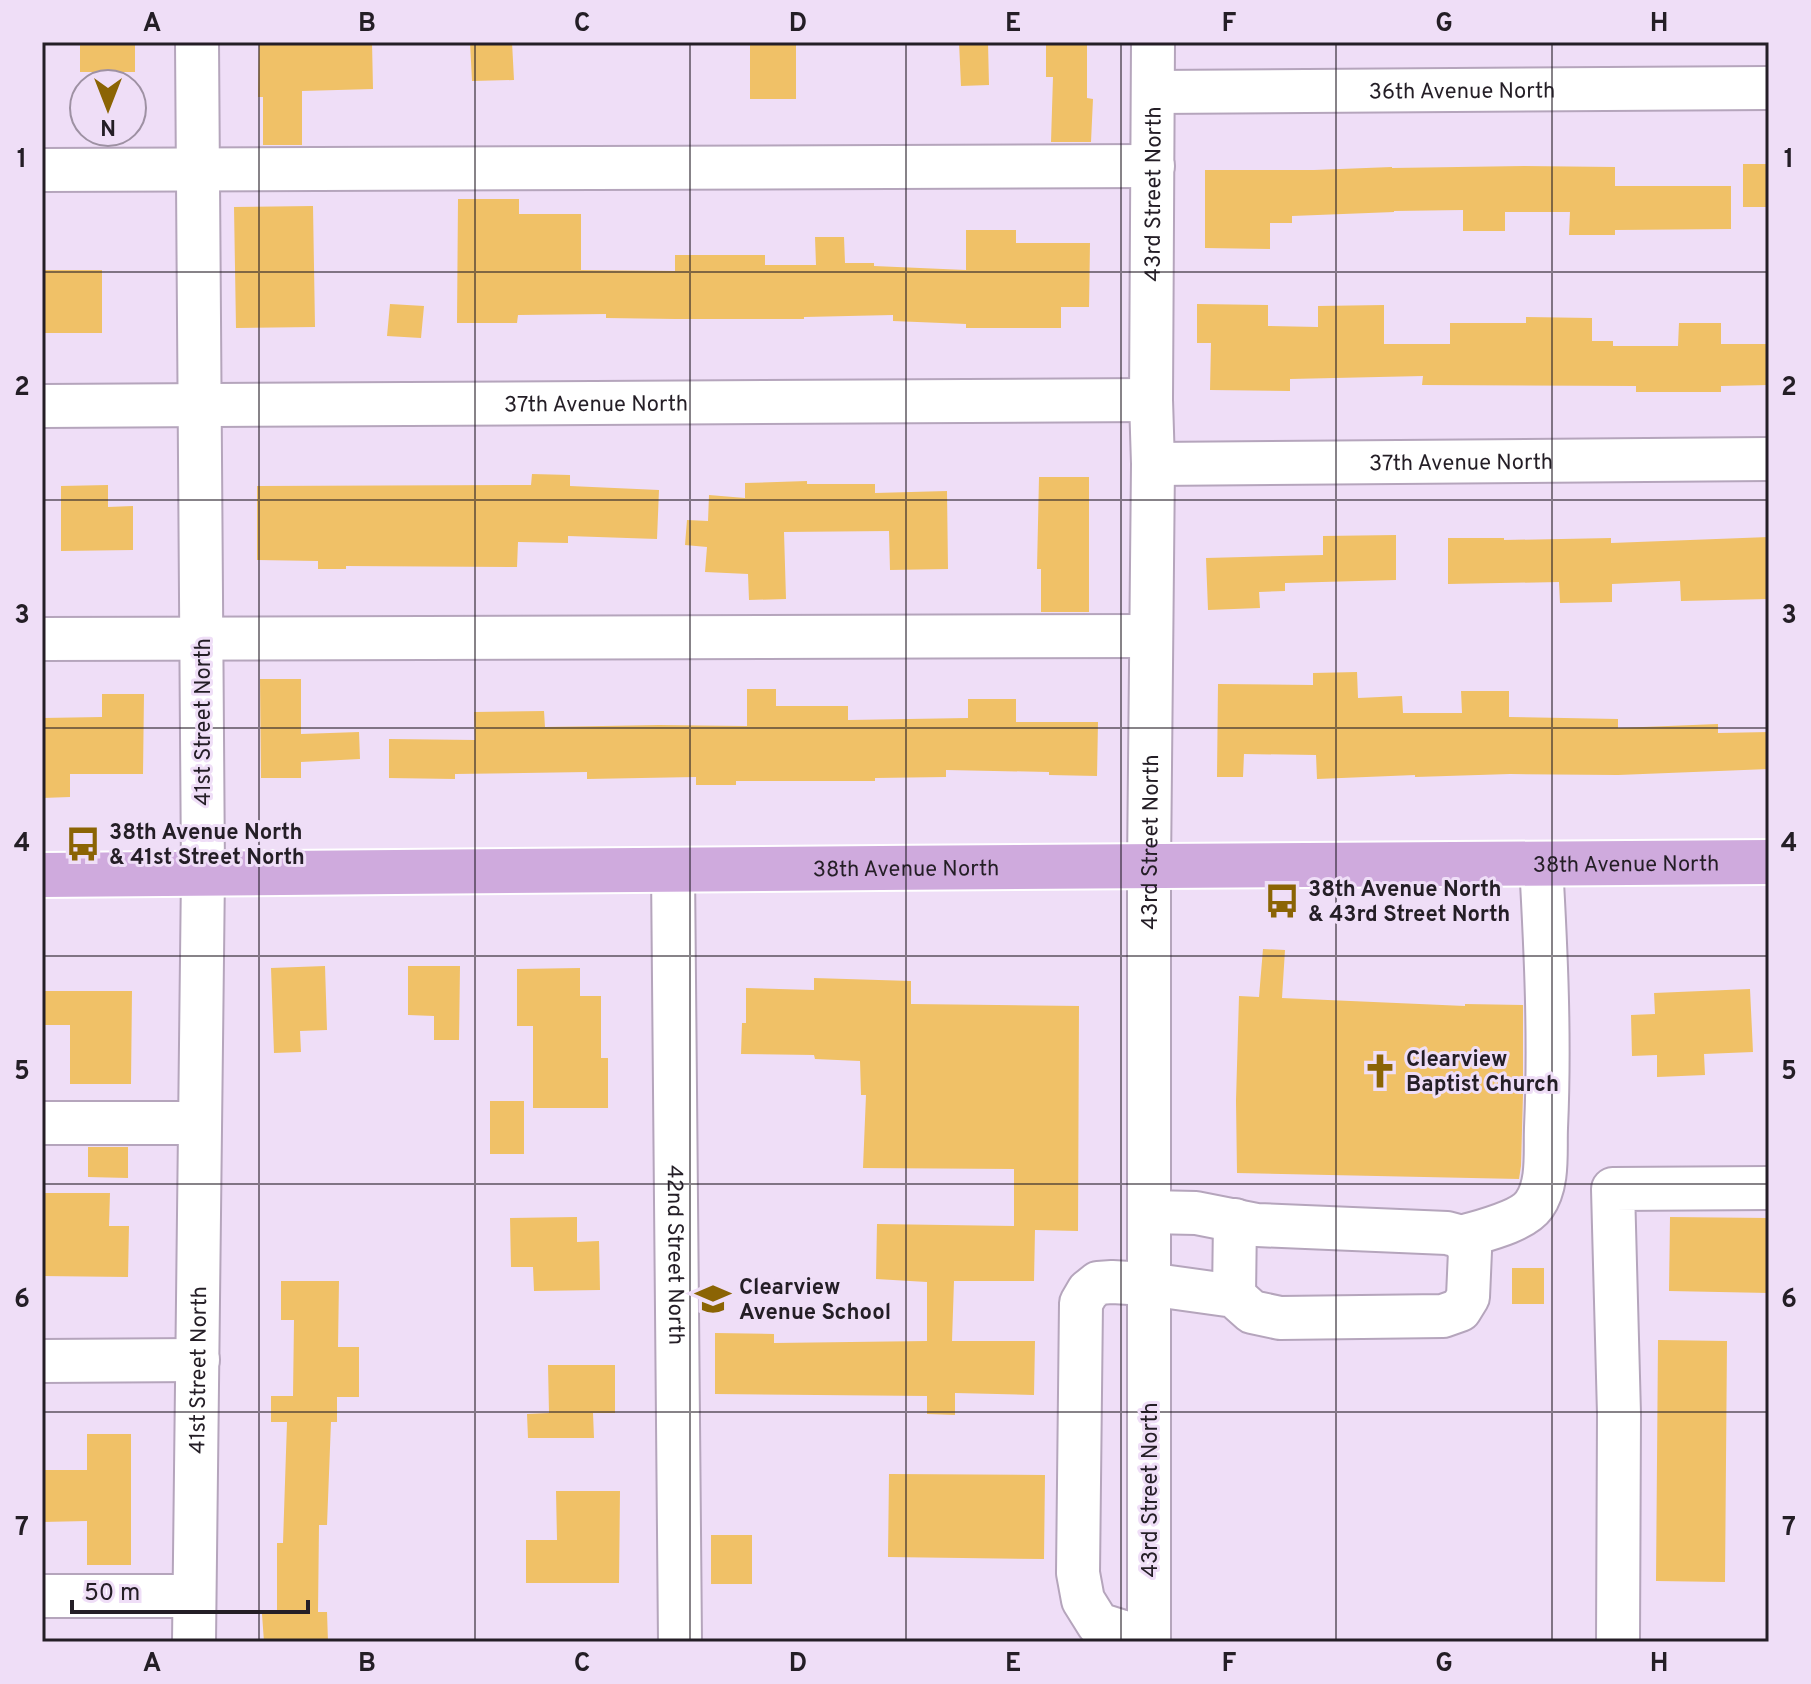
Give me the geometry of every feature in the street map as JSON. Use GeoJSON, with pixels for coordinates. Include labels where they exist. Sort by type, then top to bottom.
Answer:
{"type":"FeatureCollection","features":[{"type":"Feature","properties":{"kind":"main road","name":"38th Avenue North"},"geometry":{"type":"LineString","coordinates":[[42,875],[1769,862]]}},
{"type":"Feature","properties":{"kind":"street","name":"41st Street North"},"geometry":{"type":"LineString","coordinates":[[194,1642],[203,873],[197,42]]}},
{"type":"Feature","properties":{"kind":"street","name":"43rd Street North"},"geometry":{"type":"LineString","coordinates":[[1149,1641],[1153,42]]}},
{"type":"Feature","properties":{"kind":"street","name":"36th Avenue North"},"geometry":{"type":"LineString","coordinates":[[1154,92],[1769,88]]}},
{"type":"Feature","properties":{"kind":"street"},"geometry":{"type":"LineString","coordinates":[[42,170],[1153,166]]}},
{"type":"Feature","properties":{"kind":"street","name":"37th Avenue North"},"geometry":{"type":"LineString","coordinates":[[42,406],[1151,400]]}},
{"type":"Feature","properties":{"kind":"street","name":"37th Avenue North"},"geometry":{"type":"LineString","coordinates":[[1153,464],[1769,459]]}},
{"type":"Feature","properties":{"kind":"street"},"geometry":{"type":"LineString","coordinates":[[42,639],[1151,636]]}},
{"type":"Feature","properties":{"kind":"street"},"geometry":{"type":"LineString","coordinates":[[1149,1212],[1196,1213],[1257,1225],[1447,1233],[1462,1237],[1513,1220],[1533,1207],[1543,1184],[1547,1102],[1547,975],[1541,864]]}},
{"type":"Feature","properties":{"kind":"street","name":"42nd Street North"},"geometry":{"type":"LineString","coordinates":[[673,869],[680,1642]]}},
{"type":"Feature","properties":{"kind":"street"},"geometry":{"type":"LineString","coordinates":[[42,1123],[200,1123]]}},
{"type":"Feature","properties":{"kind":"street"},"geometry":{"type":"LineString","coordinates":[[1618,1642],[1619,1414],[1613,1189],[1769,1188]]}},
{"type":"Feature","properties":{"kind":"street"},"geometry":{"type":"LineString","coordinates":[[1234,1296],[1235,1220]]}},
{"type":"Feature","properties":{"kind":"street"},"geometry":{"type":"LineString","coordinates":[[1149,1641],[1098,1624],[1083,1600],[1078,1573],[1081,1303],[1088,1291],[1098,1283],[1112,1282],[1234,1296],[1252,1312],[1280,1318],[1443,1316],[1460,1310],[1468,1297],[1470,1251],[1462,1237]]}},
{"type":"Feature","properties":{"kind":"street"},"geometry":{"type":"LineString","coordinates":[[42,1361],[198,1360]]}},
{"type":"Feature","properties":{"kind":"street"},"geometry":{"type":"LineString","coordinates":[[42,1596],[194,1596]]}},
{"type":"Feature","properties":{"kind":"building"},"geometry":{"type":"Polygon","coordinates":[[[80,42],[135,42],[135,68],[80,68],[80,42]]]}},
{"type":"Feature","properties":{"kind":"building"},"geometry":{"type":"Polygon","coordinates":[[[259,42],[372,42],[373,89],[302,91],[302,145],[263,145],[263,97],[258,97],[259,42]]]}},
{"type":"Feature","properties":{"kind":"building"},"geometry":{"type":"Polygon","coordinates":[[[470,42],[512,42],[514,80],[472,81],[470,42]]]}},
{"type":"Feature","properties":{"kind":"building"},"geometry":{"type":"Polygon","coordinates":[[[750,42],[796,42],[796,99],[750,99],[750,42]]]}},
{"type":"Feature","properties":{"kind":"building"},"geometry":{"type":"Polygon","coordinates":[[[959,42],[988,42],[989,85],[961,86],[959,42]]]}},
{"type":"Feature","properties":{"kind":"building"},"geometry":{"type":"Polygon","coordinates":[[[1046,42],[1087,42],[1087,98],[1093,99],[1091,142],[1051,142],[1053,77],[1046,77],[1046,42]]]}},
{"type":"Feature","properties":{"kind":"building"},"geometry":{"type":"Polygon","coordinates":[[[1743,164],[1769,164],[1769,207],[1743,207],[1743,164]]]}},
{"type":"Feature","properties":{"kind":"building"},"geometry":{"type":"Polygon","coordinates":[[[1615,167],[1615,186],[1731,186],[1731,229],[1615,230],[1615,235],[1569,235],[1570,212],[1505,212],[1505,231],[1463,231],[1463,210],[1394,211],[1292,216],[1292,223],[1270,223],[1270,249],[1205,248],[1205,170],[1615,167]]]}},
{"type":"Feature","properties":{"kind":"building"},"geometry":{"type":"Polygon","coordinates":[[[458,199],[519,199],[519,214],[581,214],[581,270],[675,271],[675,255],[765,255],[765,265],[816,265],[815,237],[844,237],[845,263],[966,270],[966,230],[1016,230],[1016,243],[1090,243],[1089,307],[1061,307],[1061,328],[966,328],[966,324],[893,321],[893,315],[675,319],[606,318],[606,314],[518,315],[517,323],[457,323],[458,199]]]}},
{"type":"Feature","properties":{"kind":"building"},"geometry":{"type":"Polygon","coordinates":[[[313,206],[315,327],[236,328],[234,207],[313,206]]]}},
{"type":"Feature","properties":{"kind":"building"},"geometry":{"type":"Polygon","coordinates":[[[42,270],[102,270],[102,333],[42,333],[42,270]]]}},
{"type":"Feature","properties":{"kind":"building"},"geometry":{"type":"Polygon","coordinates":[[[390,304],[424,306],[421,338],[387,336],[390,304]]]}},
{"type":"Feature","properties":{"kind":"building"},"geometry":{"type":"Polygon","coordinates":[[[1197,304],[1268,305],[1268,326],[1318,327],[1318,306],[1384,305],[1384,344],[1450,344],[1450,323],[1526,323],[1526,317],[1592,318],[1592,341],[1613,341],[1613,346],[1678,346],[1679,323],[1721,323],[1721,344],[1769,344],[1769,385],[1721,386],[1721,392],[1636,392],[1636,386],[1422,385],[1423,376],[1290,379],[1290,391],[1210,390],[1211,343],[1197,343],[1197,304]]]}},
{"type":"Feature","properties":{"kind":"building"},"geometry":{"type":"Polygon","coordinates":[[[532,474],[570,475],[570,486],[659,490],[657,539],[568,536],[568,543],[518,542],[517,567],[346,566],[346,569],[318,569],[318,561],[257,560],[257,486],[531,485],[532,474]]]}},
{"type":"Feature","properties":{"kind":"building"},"geometry":{"type":"Polygon","coordinates":[[[1039,477],[1089,477],[1089,612],[1041,612],[1041,569],[1037,569],[1039,477]]]}},
{"type":"Feature","properties":{"kind":"building"},"geometry":{"type":"Polygon","coordinates":[[[807,481],[807,484],[875,484],[875,493],[947,491],[948,569],[890,570],[889,531],[784,532],[786,599],[749,600],[748,574],[705,572],[707,547],[685,545],[687,520],[708,521],[709,495],[745,498],[745,483],[807,481]]]}},
{"type":"Feature","properties":{"kind":"building"},"geometry":{"type":"Polygon","coordinates":[[[108,485],[108,507],[133,506],[133,550],[61,551],[61,486],[108,485]]]}},
{"type":"Feature","properties":{"kind":"building"},"geometry":{"type":"Polygon","coordinates":[[[1396,535],[1396,580],[1285,583],[1285,591],[1259,592],[1260,608],[1208,610],[1206,558],[1323,555],[1323,536],[1396,535]]]}},
{"type":"Feature","properties":{"kind":"building"},"geometry":{"type":"Polygon","coordinates":[[[1769,537],[1769,599],[1681,601],[1680,581],[1612,584],[1612,602],[1560,603],[1559,582],[1448,584],[1448,538],[1611,538],[1611,543],[1769,537]]]}},
{"type":"Feature","properties":{"kind":"building"},"geometry":{"type":"Polygon","coordinates":[[[1357,672],[1358,698],[1402,696],[1403,713],[1462,713],[1461,691],[1509,691],[1509,717],[1618,719],[1618,728],[1718,724],[1718,733],[1769,732],[1769,769],[1618,775],[1415,775],[1317,779],[1316,755],[1244,754],[1243,777],[1217,777],[1218,684],[1313,685],[1313,673],[1357,672]]]}},
{"type":"Feature","properties":{"kind":"building"},"geometry":{"type":"Polygon","coordinates":[[[260,679],[301,679],[301,734],[359,732],[360,759],[301,762],[301,778],[261,778],[260,679]]]}},
{"type":"Feature","properties":{"kind":"building"},"geometry":{"type":"Polygon","coordinates":[[[747,689],[776,689],[776,706],[848,706],[848,720],[968,718],[968,699],[1016,699],[1016,722],[1098,722],[1097,776],[946,770],[946,777],[875,778],[875,781],[736,781],[736,785],[696,785],[696,777],[587,779],[587,772],[455,774],[455,779],[389,778],[389,739],[475,740],[474,712],[544,711],[545,727],[747,726],[747,689]]]}},
{"type":"Feature","properties":{"kind":"building"},"geometry":{"type":"Polygon","coordinates":[[[102,694],[144,694],[143,774],[70,774],[70,797],[42,798],[43,718],[102,717],[102,694]]]}},
{"type":"Feature","properties":{"kind":"building","name":"Clearview Baptist Church"},"geometry":{"type":"Polygon","coordinates":[[[1263,949],[1285,950],[1282,998],[1465,1006],[1523,1005],[1519,1179],[1237,1173],[1239,996],[1259,997],[1263,949]]]}},
{"type":"Feature","properties":{"kind":"building"},"geometry":{"type":"Polygon","coordinates":[[[325,966],[327,1030],[300,1031],[301,1052],[274,1053],[271,968],[325,966]]]}},
{"type":"Feature","properties":{"kind":"building"},"geometry":{"type":"Polygon","coordinates":[[[408,966],[460,966],[459,1040],[434,1040],[434,1016],[408,1015],[408,966]]]}},
{"type":"Feature","properties":{"kind":"building"},"geometry":{"type":"Polygon","coordinates":[[[580,968],[580,996],[601,996],[601,1058],[608,1058],[608,1108],[533,1108],[533,1026],[517,1026],[517,969],[580,968]]]}},
{"type":"Feature","properties":{"kind":"building"},"geometry":{"type":"Polygon","coordinates":[[[814,978],[911,981],[911,1004],[1079,1006],[1078,1231],[1035,1230],[1034,1281],[954,1281],[952,1341],[1035,1341],[1034,1395],[955,1393],[955,1415],[927,1414],[927,1396],[715,1394],[715,1333],[774,1334],[774,1343],[927,1341],[927,1282],[876,1279],[877,1224],[1014,1226],[1014,1169],[863,1168],[866,1095],[861,1095],[860,1061],[815,1059],[814,1055],[741,1054],[742,1023],[746,1023],[746,988],[814,990],[814,978]]]}},
{"type":"Feature","properties":{"kind":"building"},"geometry":{"type":"Polygon","coordinates":[[[1750,989],[1753,1052],[1704,1054],[1705,1075],[1657,1077],[1657,1055],[1632,1056],[1631,1015],[1655,1014],[1654,993],[1750,989]]]}},
{"type":"Feature","properties":{"kind":"building"},"geometry":{"type":"Polygon","coordinates":[[[42,991],[132,991],[131,1084],[70,1084],[70,1025],[42,1025],[42,991]]]}},
{"type":"Feature","properties":{"kind":"building"},"geometry":{"type":"Polygon","coordinates":[[[490,1101],[524,1101],[524,1154],[490,1154],[490,1101]]]}},
{"type":"Feature","properties":{"kind":"building"},"geometry":{"type":"Polygon","coordinates":[[[88,1147],[128,1147],[128,1178],[88,1177],[88,1147]]]}},
{"type":"Feature","properties":{"kind":"building"},"geometry":{"type":"Polygon","coordinates":[[[42,1193],[110,1193],[109,1226],[129,1226],[128,1277],[42,1276],[42,1193]]]}},
{"type":"Feature","properties":{"kind":"building"},"geometry":{"type":"Polygon","coordinates":[[[577,1217],[577,1242],[599,1241],[600,1290],[534,1291],[533,1267],[511,1267],[510,1218],[577,1217]]]}},
{"type":"Feature","properties":{"kind":"building"},"geometry":{"type":"Polygon","coordinates":[[[1670,1217],[1769,1218],[1769,1293],[1669,1291],[1670,1217]]]}},
{"type":"Feature","properties":{"kind":"building"},"geometry":{"type":"Polygon","coordinates":[[[1512,1268],[1544,1268],[1544,1304],[1512,1304],[1512,1268]]]}},
{"type":"Feature","properties":{"kind":"building"},"geometry":{"type":"Polygon","coordinates":[[[281,1281],[339,1281],[338,1347],[359,1347],[359,1397],[337,1397],[337,1422],[331,1422],[327,1525],[319,1525],[318,1612],[327,1612],[328,1642],[264,1642],[262,1614],[277,1614],[277,1543],[283,1543],[287,1422],[271,1422],[271,1396],[293,1396],[294,1320],[281,1320],[281,1281]]]}},
{"type":"Feature","properties":{"kind":"building"},"geometry":{"type":"Polygon","coordinates":[[[1658,1340],[1727,1341],[1725,1582],[1656,1581],[1658,1340]]]}},
{"type":"Feature","properties":{"kind":"building"},"geometry":{"type":"Polygon","coordinates":[[[548,1365],[615,1365],[615,1413],[593,1413],[594,1438],[528,1438],[527,1414],[549,1413],[548,1365]]]}},
{"type":"Feature","properties":{"kind":"building"},"geometry":{"type":"Polygon","coordinates":[[[87,1434],[131,1434],[131,1565],[87,1565],[87,1521],[42,1522],[42,1470],[87,1470],[87,1434]]]}},
{"type":"Feature","properties":{"kind":"building"},"geometry":{"type":"Polygon","coordinates":[[[889,1474],[1045,1475],[1044,1559],[888,1557],[889,1474]]]}},
{"type":"Feature","properties":{"kind":"building"},"geometry":{"type":"Polygon","coordinates":[[[556,1491],[620,1491],[619,1583],[526,1583],[526,1540],[557,1540],[556,1491]]]}},
{"type":"Feature","properties":{"kind":"building"},"geometry":{"type":"Polygon","coordinates":[[[711,1535],[752,1535],[752,1584],[711,1584],[711,1535]]]}},
{"type":"Feature","properties":{"kind":"place","name":"38th Avenue North & 41st Street North"},"geometry":{"type":"Point","coordinates":[83,844]}},
{"type":"Feature","properties":{"kind":"place","name":"38th Avenue North & 43rd Street North"},"geometry":{"type":"Point","coordinates":[1282,901]}},
{"type":"Feature","properties":{"kind":"place","name":"Clearview Baptist Church"},"geometry":{"type":"Point","coordinates":[1380,1071]}},
{"type":"Feature","properties":{"kind":"place","name":"Clearview Avenue School"},"geometry":{"type":"Point","coordinates":[713,1299]}}]}
